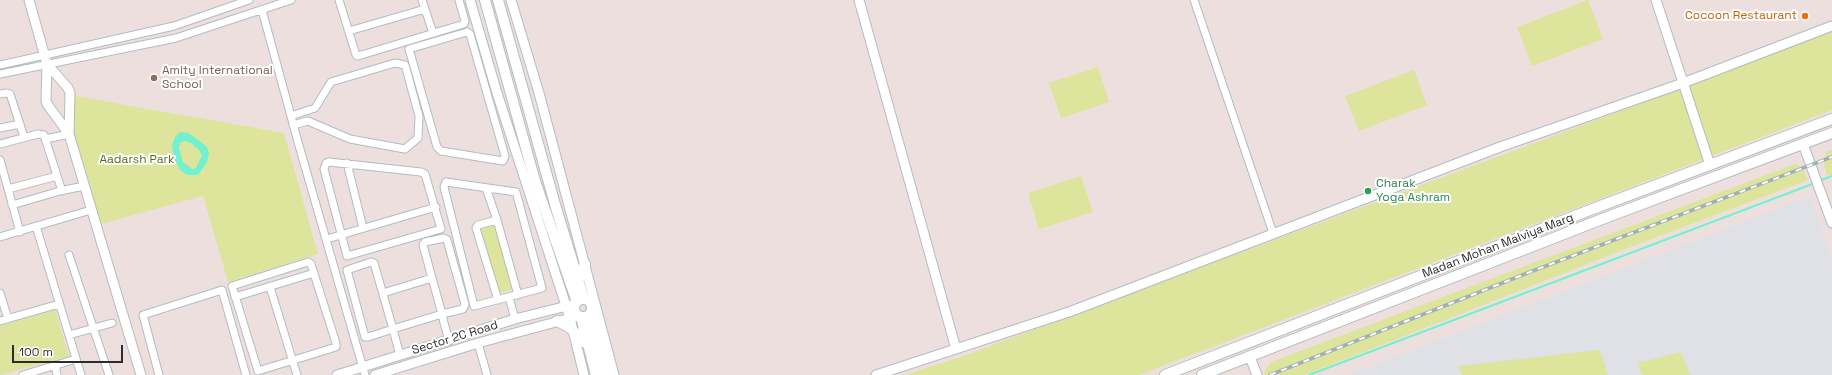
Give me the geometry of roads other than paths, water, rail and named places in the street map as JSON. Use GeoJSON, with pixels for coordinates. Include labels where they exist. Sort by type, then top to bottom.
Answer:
{"type":"FeatureCollection","features":[{"type":"Feature","properties":{"kind":"main road"},"geometry":{"type":"LineString","coordinates":[[485,0],[535,181],[575,303]]}},
{"type":"Feature","properties":{"kind":"main road"},"geometry":{"type":"LineString","coordinates":[[498,0],[578,281]]}},
{"type":"Feature","properties":{"kind":"main road","name":"Madan Mohan Malviya Marg"},"geometry":{"type":"LineString","coordinates":[[1165,375],[1832,119]]}},
{"type":"Feature","properties":{"kind":"main road","name":"Madan Mohan Malviya Marg"},"geometry":{"type":"LineString","coordinates":[[1202,375],[1610,216],[1832,133]]}},
{"type":"Feature","properties":{"kind":"main road"},"geometry":{"type":"LineString","coordinates":[[585,264],[578,281],[574,309],[606,375]]}},
{"type":"Feature","properties":{"kind":"main road"},"geometry":{"type":"LineString","coordinates":[[575,303],[589,301],[592,306],[592,312],[579,317]]}},
{"type":"Feature","properties":{"kind":"main road"},"geometry":{"type":"LineString","coordinates":[[579,317],[596,375]]}},
{"type":"Feature","properties":{"kind":"main road"},"geometry":{"type":"LineString","coordinates":[[557,321],[572,330],[587,344]]}},
{"type":"Feature","properties":{"kind":"street"},"geometry":{"type":"LineString","coordinates":[[29,0],[46,60],[45,94],[47,104],[68,134],[141,375]]}},
{"type":"Feature","properties":{"kind":"street"},"geometry":{"type":"LineString","coordinates":[[0,74],[46,60],[174,26],[249,0]]}},
{"type":"Feature","properties":{"kind":"street"},"geometry":{"type":"LineString","coordinates":[[0,65],[46,60],[176,38],[291,0]]}},
{"type":"Feature","properties":{"kind":"street"},"geometry":{"type":"LineString","coordinates":[[339,0],[356,55],[358,56],[464,24],[464,18],[459,0]]}},
{"type":"Feature","properties":{"kind":"street"},"geometry":{"type":"LineString","coordinates":[[422,0],[433,33]]}},
{"type":"Feature","properties":{"kind":"street"},"geometry":{"type":"LineString","coordinates":[[470,0],[497,93],[575,303]]}},
{"type":"Feature","properties":{"kind":"street"},"geometry":{"type":"LineString","coordinates":[[511,0],[539,93],[614,375]]}},
{"type":"Feature","properties":{"kind":"street"},"geometry":{"type":"LineString","coordinates":[[859,0],[956,349]]}},
{"type":"Feature","properties":{"kind":"street"},"geometry":{"type":"LineString","coordinates":[[1194,0],[1274,233]]}},
{"type":"Feature","properties":{"kind":"street"},"geometry":{"type":"LineString","coordinates":[[1656,0],[1710,165]]}},
{"type":"Feature","properties":{"kind":"street"},"geometry":{"type":"LineString","coordinates":[[349,31],[425,9]]}},
{"type":"Feature","properties":{"kind":"street"},"geometry":{"type":"LineString","coordinates":[[262,10],[293,125],[364,371]]}},
{"type":"Feature","properties":{"kind":"street"},"geometry":{"type":"LineString","coordinates":[[464,18],[475,15]]}},
{"type":"Feature","properties":{"kind":"street"},"geometry":{"type":"LineString","coordinates":[[876,375],[1069,312],[1542,131],[1683,83],[1832,26]]}},
{"type":"Feature","properties":{"kind":"street"},"geometry":{"type":"LineString","coordinates":[[469,33],[488,96],[505,156],[504,159],[501,161],[441,151],[437,147],[409,49],[469,33]]}},
{"type":"Feature","properties":{"kind":"street"},"geometry":{"type":"LineString","coordinates":[[46,60],[68,88],[70,93],[68,134]]}},
{"type":"Feature","properties":{"kind":"street"},"geometry":{"type":"LineString","coordinates":[[291,116],[307,112],[315,108],[331,82],[395,63],[405,65],[419,116],[418,138],[405,149],[350,140],[308,121],[293,125]]}},
{"type":"Feature","properties":{"kind":"street"},"geometry":{"type":"LineString","coordinates":[[488,96],[497,93]]}},
{"type":"Feature","properties":{"kind":"street"},"geometry":{"type":"LineString","coordinates":[[0,94],[10,94],[24,137]]}},
{"type":"Feature","properties":{"kind":"street"},"geometry":{"type":"LineString","coordinates":[[0,128],[20,124]]}},
{"type":"Feature","properties":{"kind":"street"},"geometry":{"type":"LineString","coordinates":[[0,144],[38,134],[44,135],[57,176],[60,191]]}},
{"type":"Feature","properties":{"kind":"street"},"geometry":{"type":"LineString","coordinates":[[46,139],[68,134]]}},
{"type":"Feature","properties":{"kind":"street"},"geometry":{"type":"LineString","coordinates":[[1803,144],[1832,223]]}},
{"type":"Feature","properties":{"kind":"street"},"geometry":{"type":"LineString","coordinates":[[0,160],[20,232]]}},
{"type":"Feature","properties":{"kind":"street"},"geometry":{"type":"LineString","coordinates":[[329,162],[347,163],[421,172],[425,174],[436,208],[441,226],[440,230],[348,256],[346,255],[324,166],[329,162]]}},
{"type":"Feature","properties":{"kind":"street"},"geometry":{"type":"LineString","coordinates":[[347,163],[363,228]]}},
{"type":"Feature","properties":{"kind":"street"},"geometry":{"type":"LineString","coordinates":[[8,189],[57,176]]}},
{"type":"Feature","properties":{"kind":"street"},"geometry":{"type":"LineString","coordinates":[[446,182],[486,188],[513,191],[517,194],[542,287],[541,289],[476,306],[474,305],[444,184],[446,182]]}},
{"type":"Feature","properties":{"kind":"street"},"geometry":{"type":"LineString","coordinates":[[12,205],[60,191],[84,186]]}},
{"type":"Feature","properties":{"kind":"street"},"geometry":{"type":"LineString","coordinates":[[486,188],[497,220],[518,295]]}},
{"type":"Feature","properties":{"kind":"street"},"geometry":{"type":"LineString","coordinates":[[327,239],[436,208]]}},
{"type":"Feature","properties":{"kind":"street"},"geometry":{"type":"LineString","coordinates":[[0,237],[91,210]]}},
{"type":"Feature","properties":{"kind":"street"},"geometry":{"type":"LineString","coordinates":[[497,220],[478,225],[476,228],[498,300]]}},
{"type":"Feature","properties":{"kind":"street"},"geometry":{"type":"LineString","coordinates":[[36,226],[81,375]]}},
{"type":"Feature","properties":{"kind":"street"},"geometry":{"type":"LineString","coordinates":[[400,355],[393,329],[383,293],[373,262],[347,269],[365,337],[393,329],[442,314],[463,309],[466,304],[446,238],[424,244],[432,278],[442,314],[449,340]]}},
{"type":"Feature","properties":{"kind":"street"},"geometry":{"type":"LineString","coordinates":[[69,255],[109,375]]}},
{"type":"Feature","properties":{"kind":"street"},"geometry":{"type":"LineString","coordinates":[[308,262],[311,264],[314,273],[336,347],[258,371],[235,297],[233,285],[308,262]]}},
{"type":"Feature","properties":{"kind":"street"},"geometry":{"type":"LineString","coordinates":[[235,297],[314,273]]}},
{"type":"Feature","properties":{"kind":"street"},"geometry":{"type":"LineString","coordinates":[[383,293],[432,278]]}},
{"type":"Feature","properties":{"kind":"street"},"geometry":{"type":"LineString","coordinates":[[270,287],[297,375]]}},
{"type":"Feature","properties":{"kind":"street"},"geometry":{"type":"LineString","coordinates":[[159,375],[143,315],[222,290],[246,375]]}},
{"type":"Feature","properties":{"kind":"street"},"geometry":{"type":"LineString","coordinates":[[0,293],[8,318]]}},
{"type":"Feature","properties":{"kind":"street"},"geometry":{"type":"LineString","coordinates":[[509,298],[515,319]]}},
{"type":"Feature","properties":{"kind":"street","name":"Sector 2C Road"},"geometry":{"type":"LineString","coordinates":[[337,375],[364,371],[400,355],[515,319],[575,303]]}},
{"type":"Feature","properties":{"kind":"street"},"geometry":{"type":"LineString","coordinates":[[0,321],[59,304]]}},
{"type":"Feature","properties":{"kind":"street"},"geometry":{"type":"LineString","coordinates":[[579,317],[572,330],[584,375]]}},
{"type":"Feature","properties":{"kind":"street","name":"Sector 2C Road"},"geometry":{"type":"LineString","coordinates":[[376,375],[478,343],[557,321],[579,317]]}},
{"type":"Feature","properties":{"kind":"street"},"geometry":{"type":"LineString","coordinates":[[69,336],[112,323]]}},
{"type":"Feature","properties":{"kind":"street"},"geometry":{"type":"LineString","coordinates":[[478,343],[487,375]]}},
{"type":"Feature","properties":{"kind":"street"},"geometry":{"type":"LineString","coordinates":[[1250,357],[1257,375]]}},
{"type":"Feature","properties":{"kind":"street"},"geometry":{"type":"LineString","coordinates":[[24,375],[76,359]]}},
{"type":"Feature","properties":{"kind":"street"},"geometry":{"type":"LineString","coordinates":[[55,365],[57,375]]}},
{"type":"Feature","properties":{"kind":"waterway"},"geometry":{"type":"LineString","coordinates":[[1819,181],[1832,176]]}},
{"type":"Feature","properties":{"kind":"waterway"},"geometry":{"type":"LineString","coordinates":[[1309,375],[1815,183]]}},
{"type":"Feature","properties":{"kind":"railway"},"geometry":{"type":"LineString","coordinates":[[1270,375],[1530,272],[1832,157]]}},
{"type":"Feature","properties":{"kind":"place","name":"Cocoon Restaurant"},"geometry":{"type":"Point","coordinates":[1805,16]}},
{"type":"Feature","properties":{"kind":"place","name":"Amity International School"},"geometry":{"type":"Point","coordinates":[154,78]}},
{"type":"Feature","properties":{"kind":"place","name":"Charak Yoga Ashram"},"geometry":{"type":"Point","coordinates":[1368,191]}},
{"type":"Feature","properties":{"kind":"park label","name":"Aadarsh Park"},"geometry":{"type":"Point","coordinates":[137,160]}}]}
